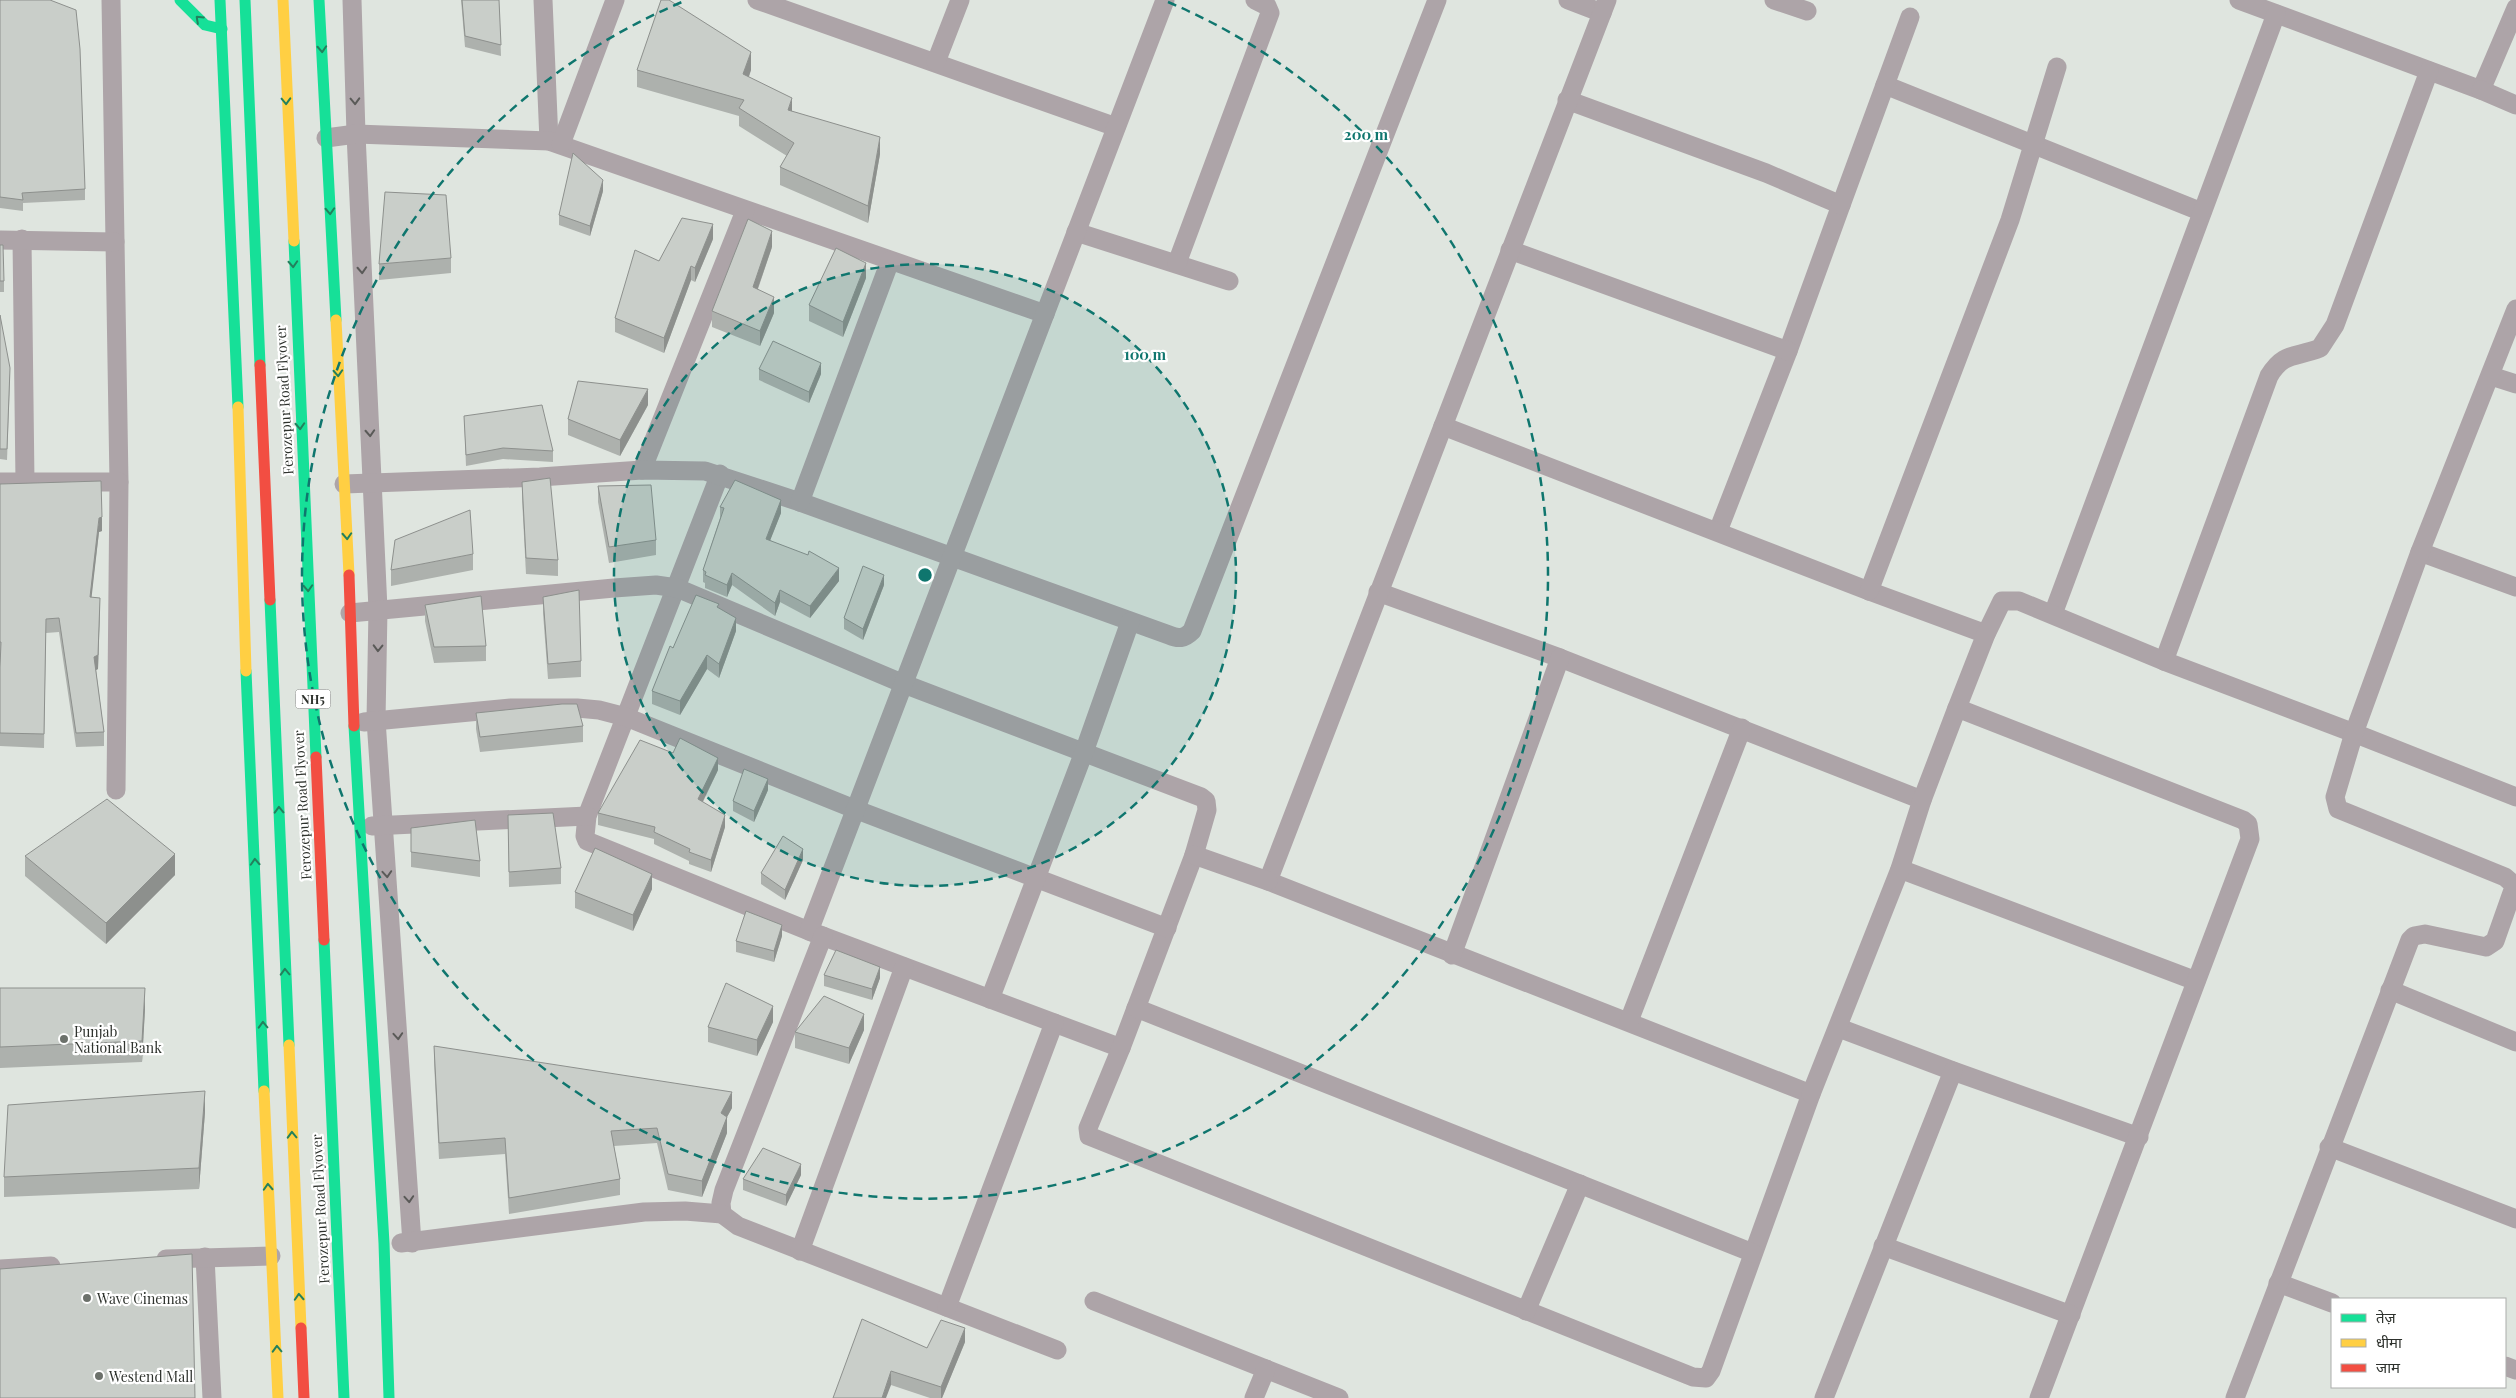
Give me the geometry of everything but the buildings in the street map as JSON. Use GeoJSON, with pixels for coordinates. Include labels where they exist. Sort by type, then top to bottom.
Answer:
{"type":"FeatureCollection","features":[{"type":"Feature","properties":{"kind":"main road"},"geometry":{"type":"LineString","coordinates":[[180,0],[205,24],[222,29]]}},
{"type":"Feature","properties":{"kind":"main road"},"geometry":{"type":"LineString","coordinates":[[220,0],[239,432],[246,682],[262,1000],[278,1398]]}},
{"type":"Feature","properties":{"kind":"main road","name":"Ferozepur Road Flyover"},"geometry":{"type":"LineString","coordinates":[[245,0],[304,1398]]}},
{"type":"Feature","properties":{"kind":"main road","name":"Ferozepur Road Flyover"},"geometry":{"type":"LineString","coordinates":[[283,0],[344,1398]]}},
{"type":"Feature","properties":{"kind":"main road"},"geometry":{"type":"LineString","coordinates":[[320,0],[354,724],[384,1243],[389,1398]]}},
{"type":"Feature","properties":{"kind":"street"},"geometry":{"type":"LineString","coordinates":[[111,0],[119,482],[116,790]]}},
{"type":"Feature","properties":{"kind":"street"},"geometry":{"type":"LineString","coordinates":[[352,0],[356,134],[378,609],[376,720],[412,1243]]}},
{"type":"Feature","properties":{"kind":"street"},"geometry":{"type":"LineString","coordinates":[[543,0],[555,143]]}},
{"type":"Feature","properties":{"kind":"street"},"geometry":{"type":"LineString","coordinates":[[555,143],[615,0]]}},
{"type":"Feature","properties":{"kind":"street"},"geometry":{"type":"LineString","coordinates":[[757,0],[936,62],[1116,128]]}},
{"type":"Feature","properties":{"kind":"street"},"geometry":{"type":"LineString","coordinates":[[936,62],[960,0]]}},
{"type":"Feature","properties":{"kind":"street"},"geometry":{"type":"LineString","coordinates":[[722,1214],[721,1204],[724,1190],[816,934],[856,810],[1165,0]]}},
{"type":"Feature","properties":{"kind":"street"},"geometry":{"type":"LineString","coordinates":[[1177,263],[1270,13],[1267,6],[1255,0]]}},
{"type":"Feature","properties":{"kind":"street"},"geometry":{"type":"LineString","coordinates":[[344,484],[642,470],[690,469],[720,474],[1130,622],[1177,638],[1186,637],[1192,631],[1437,0]]}},
{"type":"Feature","properties":{"kind":"street"},"geometry":{"type":"LineString","coordinates":[[1268,881],[1604,6],[1568,0]]}},
{"type":"Feature","properties":{"kind":"street"},"geometry":{"type":"LineString","coordinates":[[1774,0],[1807,11]]}},
{"type":"Feature","properties":{"kind":"street"},"geometry":{"type":"LineString","coordinates":[[2239,0],[2481,90],[2516,105]]}},
{"type":"Feature","properties":{"kind":"street"},"geometry":{"type":"LineString","coordinates":[[2481,90],[2516,8]]}},
{"type":"Feature","properties":{"kind":"street"},"geometry":{"type":"LineString","coordinates":[[2053,614],[2276,14]]}},
{"type":"Feature","properties":{"kind":"street"},"geometry":{"type":"LineString","coordinates":[[1718,531],[1788,351],[1910,17]]}},
{"type":"Feature","properties":{"kind":"street"},"geometry":{"type":"LineString","coordinates":[[1869,591],[2010,220],[2058,67]]}},
{"type":"Feature","properties":{"kind":"street"},"geometry":{"type":"LineString","coordinates":[[2164,661],[2269,376],[2277,363],[2288,357],[2320,348],[2335,325],[2429,71]]}},
{"type":"Feature","properties":{"kind":"street"},"geometry":{"type":"LineString","coordinates":[[1886,84],[2034,142],[2202,212]]}},
{"type":"Feature","properties":{"kind":"street"},"geometry":{"type":"LineString","coordinates":[[1567,100],[1766,173],[1841,205]]}},
{"type":"Feature","properties":{"kind":"street"},"geometry":{"type":"LineString","coordinates":[[326,138],[356,134],[555,143],[1044,314]]}},
{"type":"Feature","properties":{"kind":"street"},"geometry":{"type":"LineString","coordinates":[[642,470],[745,210]]}},
{"type":"Feature","properties":{"kind":"street"},"geometry":{"type":"LineString","coordinates":[[1076,232],[1229,281]]}},
{"type":"Feature","properties":{"kind":"street"},"geometry":{"type":"LineString","coordinates":[[22,239],[26,482]]}},
{"type":"Feature","properties":{"kind":"street"},"geometry":{"type":"LineString","coordinates":[[0,240],[115,242]]}},
{"type":"Feature","properties":{"kind":"street"},"geometry":{"type":"LineString","coordinates":[[1510,250],[1788,351]]}},
{"type":"Feature","properties":{"kind":"street"},"geometry":{"type":"LineString","coordinates":[[800,502],[890,260]]}},
{"type":"Feature","properties":{"kind":"street"},"geometry":{"type":"LineString","coordinates":[[2235,1398],[2329,1147],[2390,990],[2414,936],[2425,934],[2477,947],[2492,945],[2514,885],[2505,877],[2338,809],[2335,797],[2354,732],[2420,552],[2516,309]]}},
{"type":"Feature","properties":{"kind":"street"},"geometry":{"type":"LineString","coordinates":[[2491,376],[2516,384]]}},
{"type":"Feature","properties":{"kind":"street"},"geometry":{"type":"LineString","coordinates":[[1443,426],[1869,591],[1986,634]]}},
{"type":"Feature","properties":{"kind":"street"},"geometry":{"type":"LineString","coordinates":[[720,474],[587,816],[585,836],[592,845],[816,934],[1121,1048]]}},
{"type":"Feature","properties":{"kind":"street"},"geometry":{"type":"LineString","coordinates":[[0,482],[119,482]]}},
{"type":"Feature","properties":{"kind":"street"},"geometry":{"type":"LineString","coordinates":[[2420,552],[2516,587]]}},
{"type":"Feature","properties":{"kind":"street"},"geometry":{"type":"LineString","coordinates":[[350,613],[656,585],[677,588],[904,684],[1202,796],[1206,802],[1207,810],[1194,855],[1121,1048],[1088,1128],[1089,1136],[1526,1311],[1702,1379],[1706,1378],[1711,1371],[1811,1094],[1839,1028],[1900,869],[1922,800],[1986,634],[2002,601],[2020,601],[2164,661],[2354,732],[2516,798]]}},
{"type":"Feature","properties":{"kind":"street"},"geometry":{"type":"LineString","coordinates":[[1378,592],[1560,658],[1922,800]]}},
{"type":"Feature","properties":{"kind":"street"},"geometry":{"type":"LineString","coordinates":[[990,999],[1084,752],[1130,622]]}},
{"type":"Feature","properties":{"kind":"street"},"geometry":{"type":"LineString","coordinates":[[1452,955],[1560,658]]}},
{"type":"Feature","properties":{"kind":"street"},"geometry":{"type":"LineString","coordinates":[[354,724],[376,720],[511,708],[599,710],[626,717],[856,810],[1166,928]]}},
{"type":"Feature","properties":{"kind":"street"},"geometry":{"type":"LineString","coordinates":[[1957,708],[2243,820],[2248,824],[2250,839],[2039,1398]]}},
{"type":"Feature","properties":{"kind":"street"},"geometry":{"type":"LineString","coordinates":[[1629,1021],[1742,728]]}},
{"type":"Feature","properties":{"kind":"street"},"geometry":{"type":"LineString","coordinates":[[360,826],[587,816]]}},
{"type":"Feature","properties":{"kind":"street"},"geometry":{"type":"LineString","coordinates":[[1194,855],[1268,881],[1452,955],[1629,1021],[1811,1094]]}},
{"type":"Feature","properties":{"kind":"street"},"geometry":{"type":"LineString","coordinates":[[1900,869],[2196,982]]}},
{"type":"Feature","properties":{"kind":"street"},"geometry":{"type":"LineString","coordinates":[[800,1251],[904,966]]}},
{"type":"Feature","properties":{"kind":"street"},"geometry":{"type":"LineString","coordinates":[[2390,990],[2516,1042]]}},
{"type":"Feature","properties":{"kind":"street"},"geometry":{"type":"LineString","coordinates":[[1136,1008],[1753,1253]]}},
{"type":"Feature","properties":{"kind":"street"},"geometry":{"type":"LineString","coordinates":[[947,1307],[1054,1023]]}},
{"type":"Feature","properties":{"kind":"street"},"geometry":{"type":"LineString","coordinates":[[1839,1028],[1952,1072],[2139,1137]]}},
{"type":"Feature","properties":{"kind":"street"},"geometry":{"type":"LineString","coordinates":[[1824,1398],[1952,1072]]}},
{"type":"Feature","properties":{"kind":"street"},"geometry":{"type":"LineString","coordinates":[[2329,1147],[2516,1219]]}},
{"type":"Feature","properties":{"kind":"street"},"geometry":{"type":"LineString","coordinates":[[1526,1311],[1580,1184]]}},
{"type":"Feature","properties":{"kind":"street"},"geometry":{"type":"LineString","coordinates":[[384,1243],[412,1243],[644,1212],[685,1211],[722,1214],[738,1226],[1057,1350]]}},
{"type":"Feature","properties":{"kind":"street"},"geometry":{"type":"LineString","coordinates":[[1884,1246],[2071,1315]]}},
{"type":"Feature","properties":{"kind":"street"},"geometry":{"type":"LineString","coordinates":[[146,1260],[272,1256]]}},
{"type":"Feature","properties":{"kind":"street"},"geometry":{"type":"LineString","coordinates":[[205,1257],[212,1398]]}},
{"type":"Feature","properties":{"kind":"street"},"geometry":{"type":"LineString","coordinates":[[0,1269],[68,1265]]}},
{"type":"Feature","properties":{"kind":"street"},"geometry":{"type":"LineString","coordinates":[[2278,1283],[2331,1303]]}},
{"type":"Feature","properties":{"kind":"street"},"geometry":{"type":"LineString","coordinates":[[1094,1301],[1339,1398]]}},
{"type":"Feature","properties":{"kind":"street"},"geometry":{"type":"LineString","coordinates":[[1254,1398],[1266,1368]]}},
{"type":"Feature","properties":{"kind":"traffic: fast"},"geometry":{"type":"LineString","coordinates":[[180,0],[205,25],[222,29]]}},
{"type":"Feature","properties":{"kind":"traffic: fast"},"geometry":{"type":"LineString","coordinates":[[220,0],[238,407]]}},
{"type":"Feature","properties":{"kind":"traffic: fast"},"geometry":{"type":"LineString","coordinates":[[245,0],[260,365]]}},
{"type":"Feature","properties":{"kind":"traffic: fast"},"geometry":{"type":"LineString","coordinates":[[319,0],[336,320]]}},
{"type":"Feature","properties":{"kind":"traffic: fast"},"geometry":{"type":"LineString","coordinates":[[294,241],[316,757]]}},
{"type":"Feature","properties":{"kind":"traffic: fast"},"geometry":{"type":"LineString","coordinates":[[270,600],[289,1045]]}},
{"type":"Feature","properties":{"kind":"traffic: fast"},"geometry":{"type":"LineString","coordinates":[[246,671],[264,1091]]}},
{"type":"Feature","properties":{"kind":"traffic: fast"},"geometry":{"type":"LineString","coordinates":[[354,726],[384,1243],[389,1398]]}},
{"type":"Feature","properties":{"kind":"traffic: fast"},"geometry":{"type":"LineString","coordinates":[[324,940],[344,1398]]}},
{"type":"Feature","properties":{"kind":"traffic: slow"},"geometry":{"type":"LineString","coordinates":[[283,0],[294,241]]}},
{"type":"Feature","properties":{"kind":"traffic: slow"},"geometry":{"type":"LineString","coordinates":[[336,320],[349,575]]}},
{"type":"Feature","properties":{"kind":"traffic: slow"},"geometry":{"type":"LineString","coordinates":[[238,407],[246,671]]}},
{"type":"Feature","properties":{"kind":"traffic: slow"},"geometry":{"type":"LineString","coordinates":[[289,1045],[301,1328]]}},
{"type":"Feature","properties":{"kind":"traffic: slow"},"geometry":{"type":"LineString","coordinates":[[264,1091],[278,1398]]}},
{"type":"Feature","properties":{"kind":"traffic: jam"},"geometry":{"type":"LineString","coordinates":[[260,365],[270,600]]}},
{"type":"Feature","properties":{"kind":"traffic: jam"},"geometry":{"type":"LineString","coordinates":[[349,575],[354,726]]}},
{"type":"Feature","properties":{"kind":"traffic: jam"},"geometry":{"type":"LineString","coordinates":[[316,757],[324,940]]}},
{"type":"Feature","properties":{"kind":"traffic: jam"},"geometry":{"type":"LineString","coordinates":[[301,1328],[304,1398]]}},
{"type":"Feature","properties":{"kind":"place","name":"Punjab National Bank"},"geometry":{"type":"Point","coordinates":[64,1039]}},
{"type":"Feature","properties":{"kind":"place","name":"Wave Cinemas"},"geometry":{"type":"Point","coordinates":[87,1298]}},
{"type":"Feature","properties":{"kind":"place","name":"Westend Mall"},"geometry":{"type":"Point","coordinates":[99,1376]}}]}
